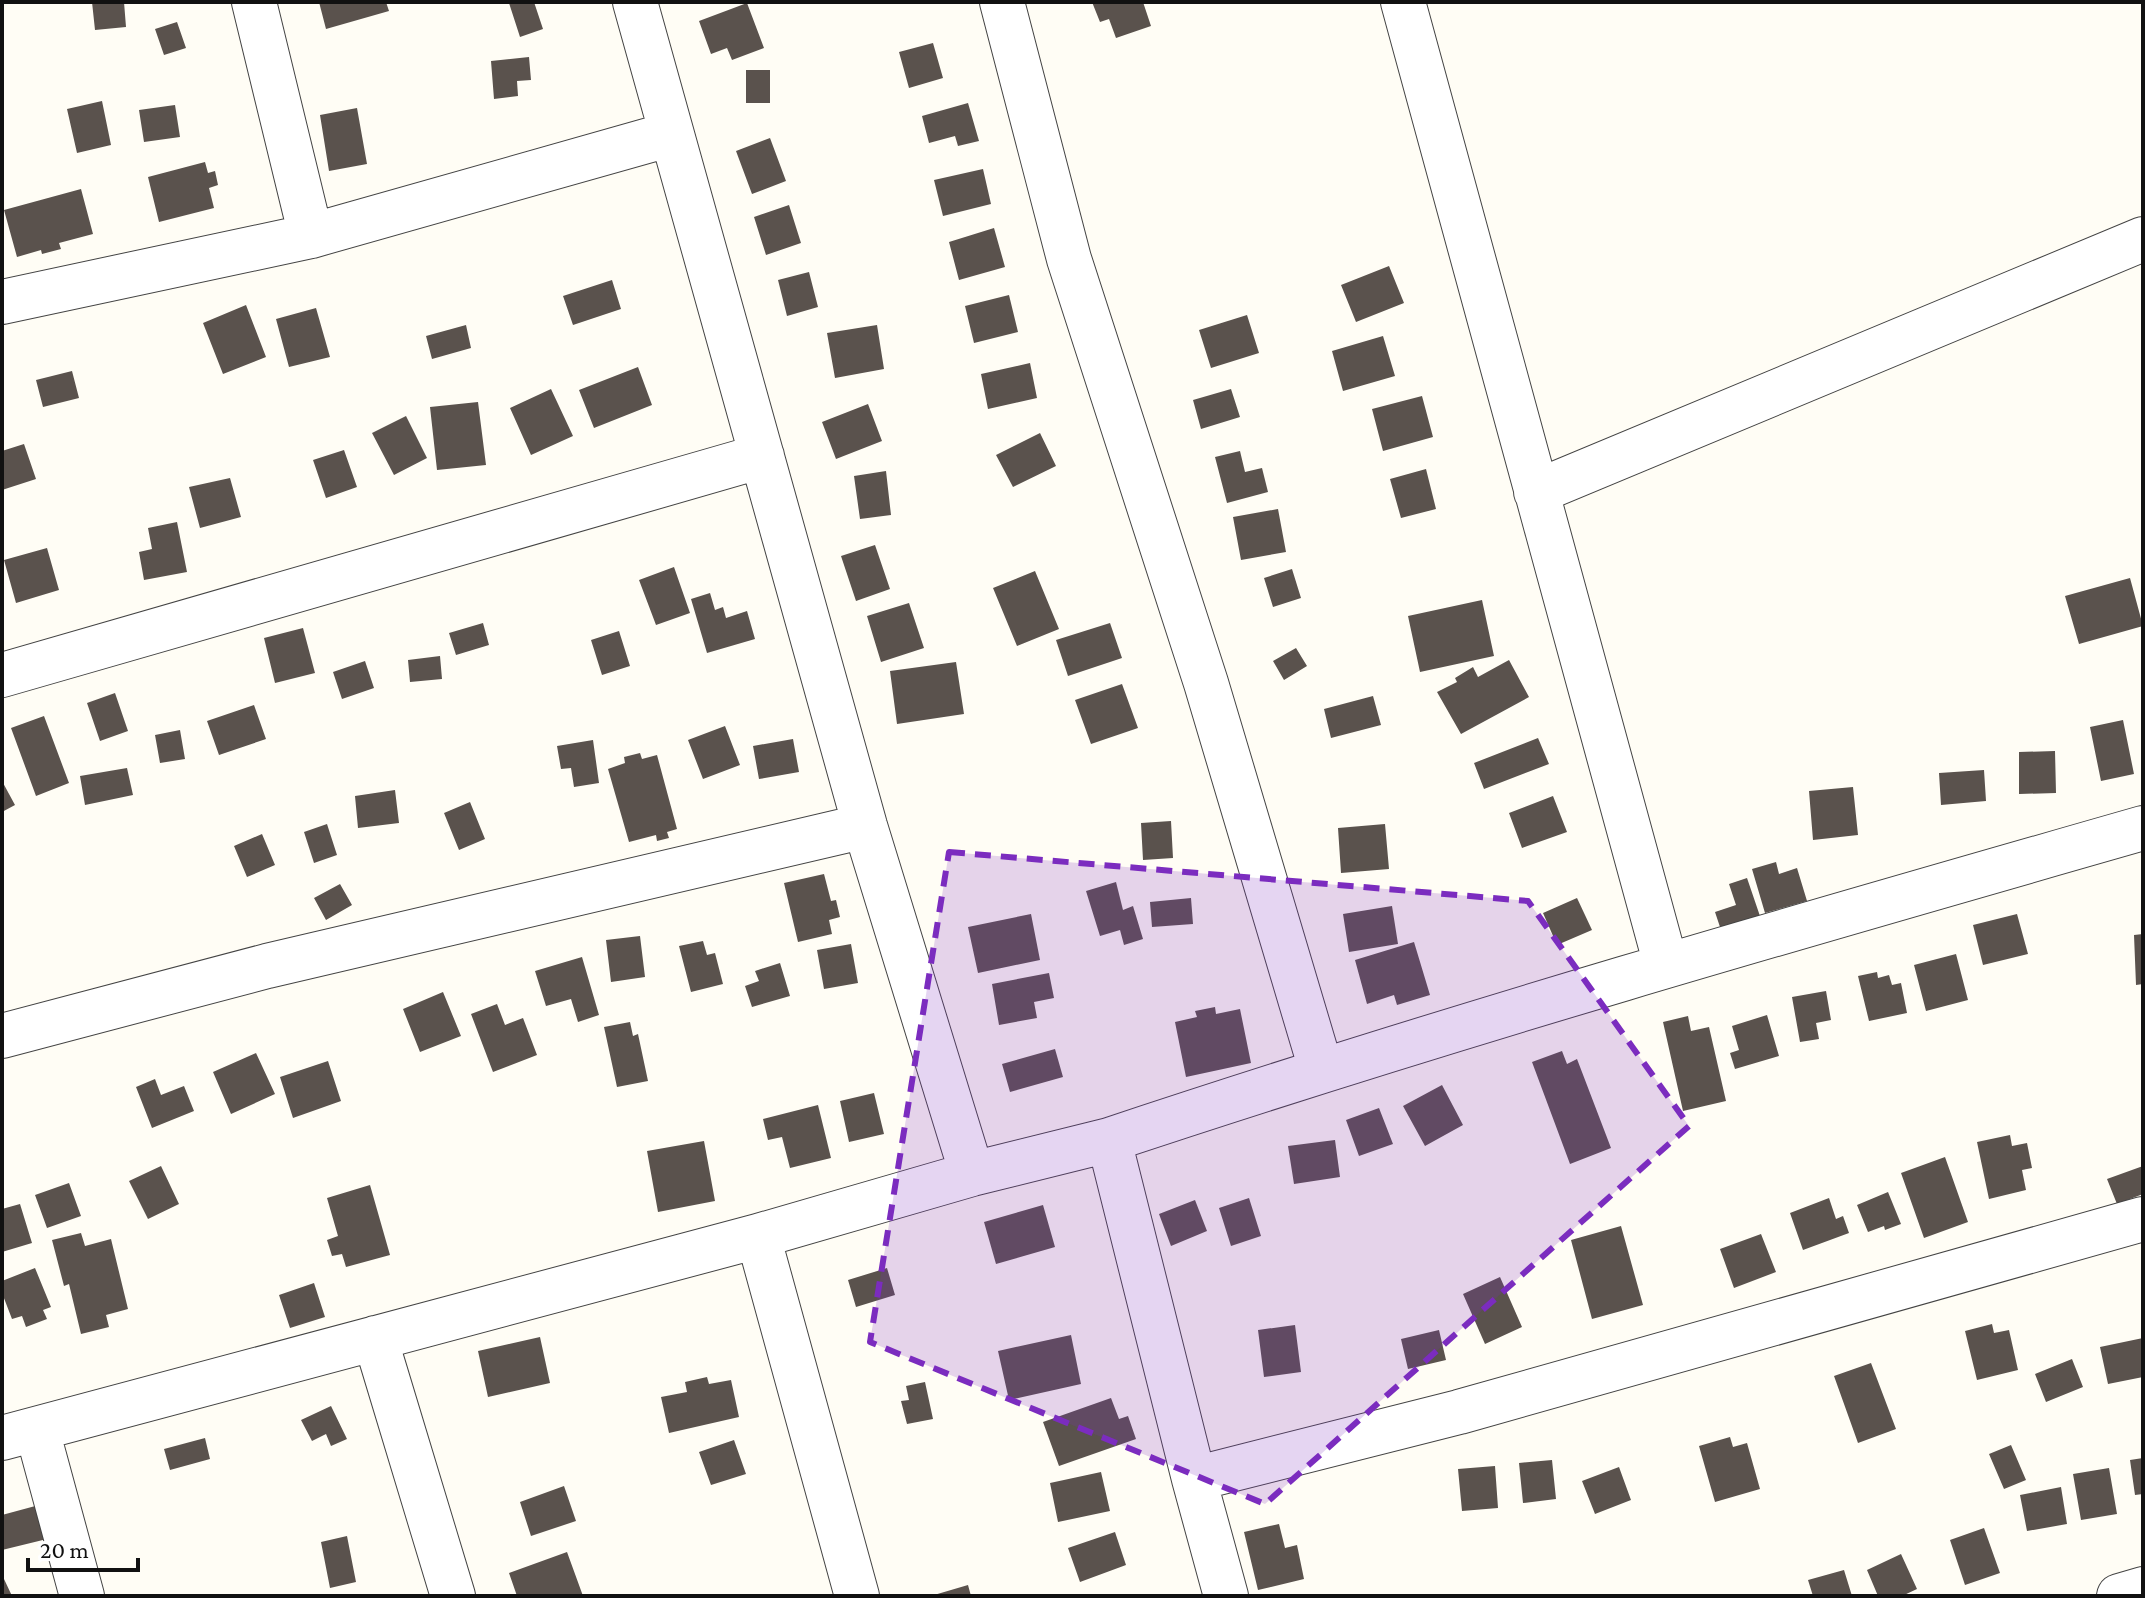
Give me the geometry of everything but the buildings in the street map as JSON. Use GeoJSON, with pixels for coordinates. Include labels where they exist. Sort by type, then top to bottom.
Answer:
{"type":"FeatureCollection","features":[{"type":"Feature","properties":{"kind":"street"},"geometry":{"type":"LineString","coordinates":[[254,2],[311,236]]}},
{"type":"Feature","properties":{"kind":"street"},"geometry":{"type":"LineString","coordinates":[[635,2],[865,826],[972,1174]]}},
{"type":"Feature","properties":{"kind":"street"},"geometry":{"type":"LineString","coordinates":[[1002,2],[1069,259],[1206,683],[1321,1069]]}},
{"type":"Feature","properties":{"kind":"street"},"geometry":{"type":"LineString","coordinates":[[1403,2],[1666,965]]}},
{"type":"Feature","properties":{"kind":"street"},"geometry":{"type":"LineString","coordinates":[[2,302],[311,236],[671,134]]}},
{"type":"Feature","properties":{"kind":"street"},"geometry":{"type":"LineString","coordinates":[[1536,492],[2143,239]]}},
{"type":"Feature","properties":{"kind":"street"},"geometry":{"type":"LineString","coordinates":[[2,675],[762,456]]}},
{"type":"Feature","properties":{"kind":"street"},"geometry":{"type":"LineString","coordinates":[[2,1036],[267,966],[865,826]]}},
{"type":"Feature","properties":{"kind":"street"},"geometry":{"type":"LineString","coordinates":[[82,1596],[19,1434],[758,1236],[972,1174],[1109,1140],[1321,1069],[1666,965],[2143,828]]}},
{"type":"Feature","properties":{"kind":"street"},"geometry":{"type":"LineString","coordinates":[[1109,1140],[1226,1596]]}},
{"type":"Feature","properties":{"kind":"street"},"geometry":{"type":"LineString","coordinates":[[1194,1479],[1459,1412],[2143,1219]]}},
{"type":"Feature","properties":{"kind":"street"},"geometry":{"type":"LineString","coordinates":[[758,1236],[857,1596]]}},
{"type":"Feature","properties":{"kind":"street"},"geometry":{"type":"LineString","coordinates":[[375,1338],[453,1596]]}},
{"type":"Feature","properties":{"kind":"street"},"geometry":{"type":"LineString","coordinates":[[2119,1596],[2143,1589]]}},
{"type":"Feature","properties":{"kind":"highlighted area"},"geometry":{"type":"Polygon","coordinates":[[[949,852],[1528,901],[1689,1126],[1265,1504],[870,1342],[949,852]]]}}]}
